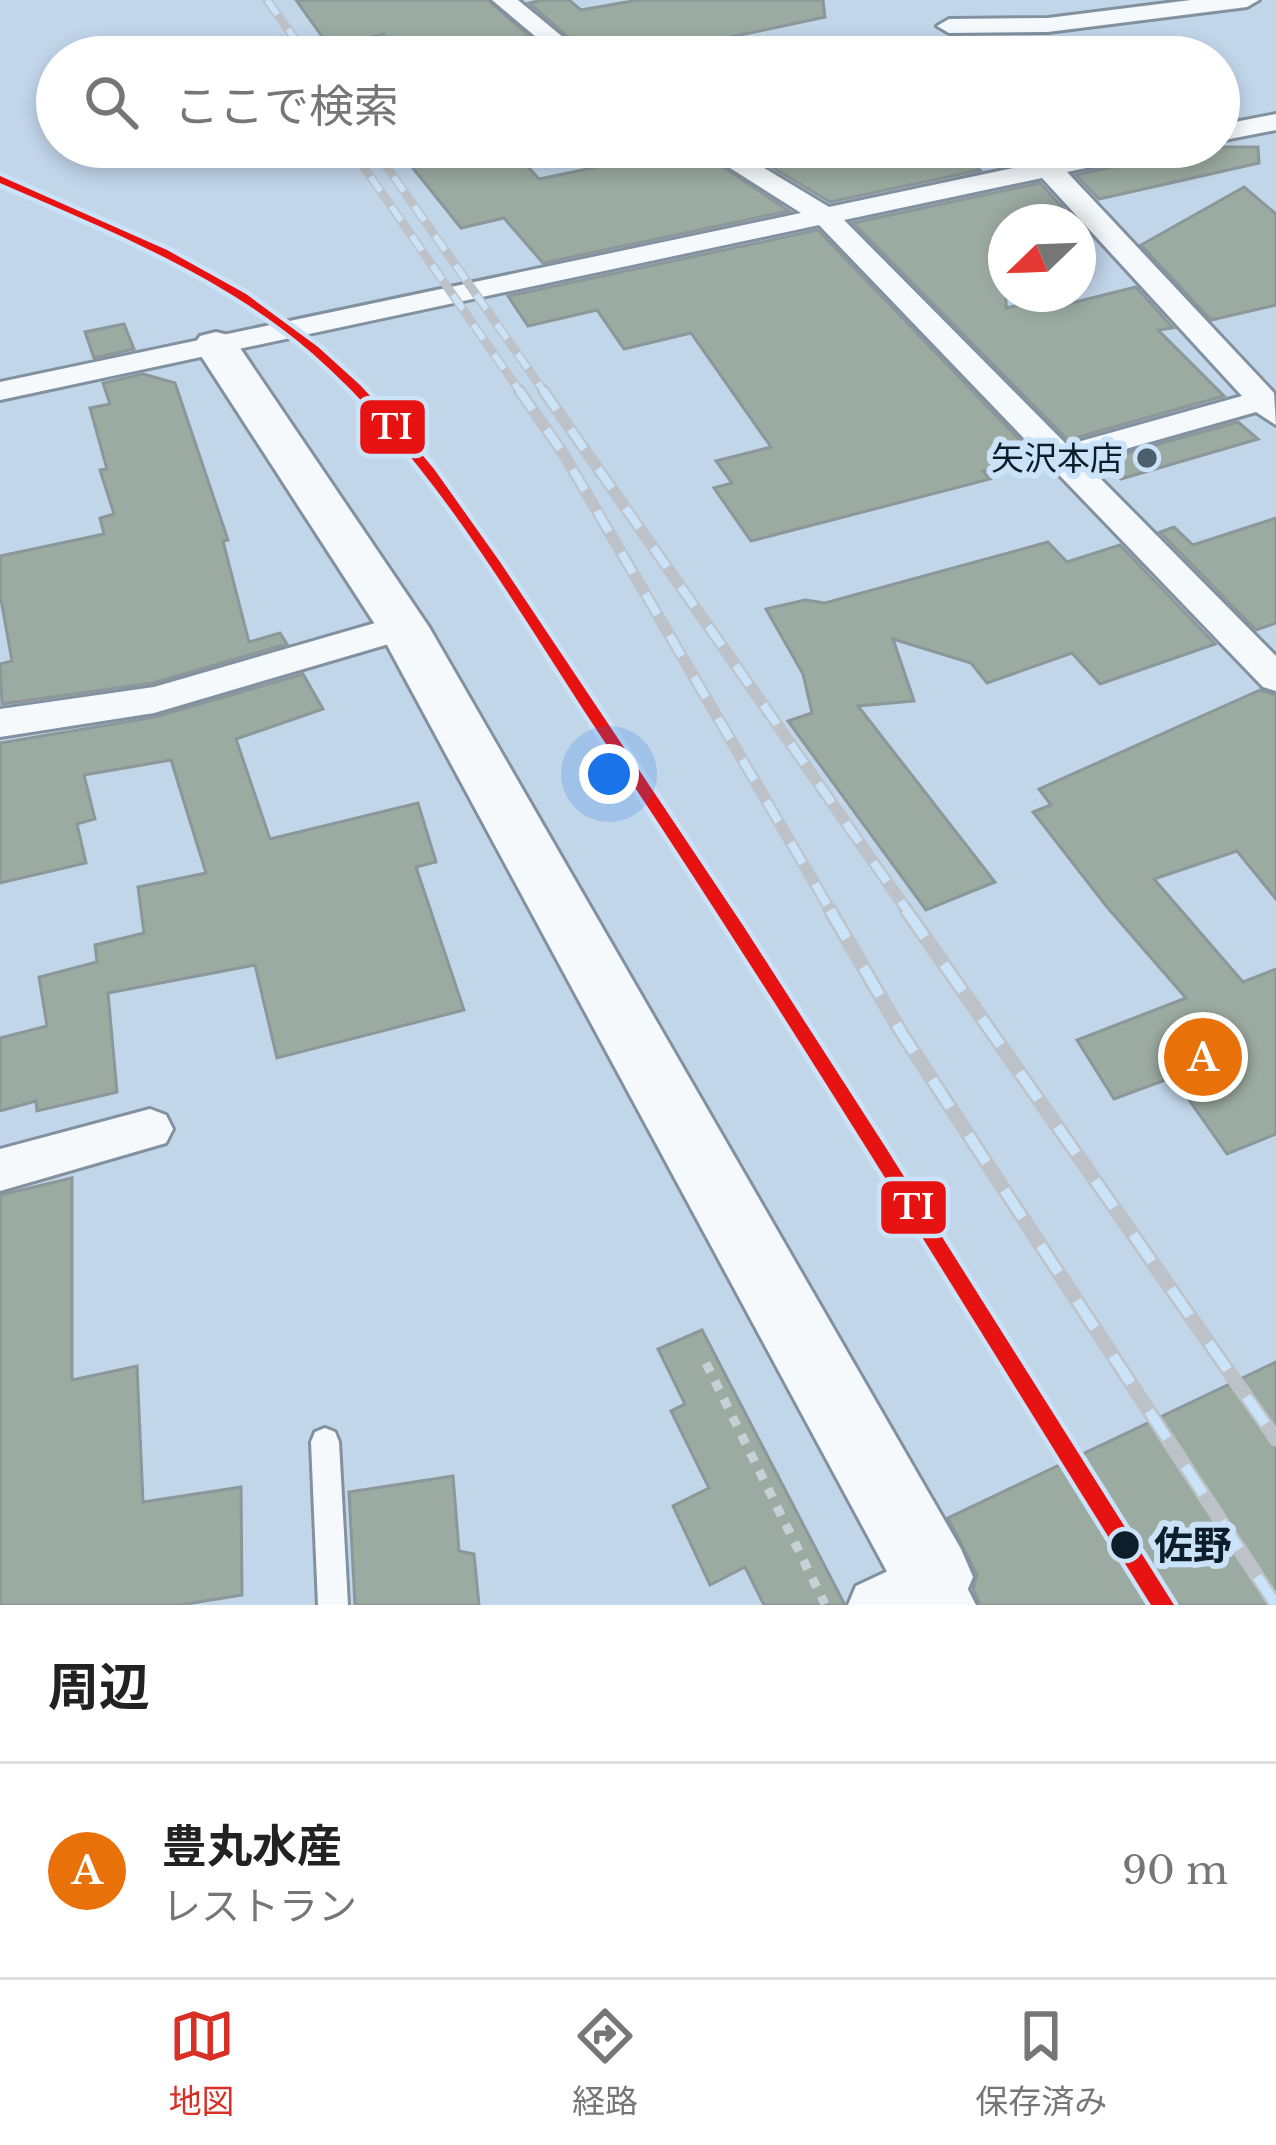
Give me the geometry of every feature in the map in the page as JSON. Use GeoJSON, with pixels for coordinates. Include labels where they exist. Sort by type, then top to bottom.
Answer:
{"type":"FeatureCollection","features":[{"type":"Feature","properties":{"kind":"street"},"geometry":{"type":"LineString","coordinates":[[504,0],[549,36]]}},
{"type":"Feature","properties":{"kind":"street"},"geometry":{"type":"LineString","coordinates":[[949,26],[1048,25],[1247,0]]}},
{"type":"Feature","properties":{"kind":"street"},"geometry":{"type":"LineString","coordinates":[[1240,129],[1276,122]]}},
{"type":"Feature","properties":{"kind":"street"},"geometry":{"type":"LineString","coordinates":[[746,168],[824,214],[1276,678]]}},
{"type":"Feature","properties":{"kind":"street"},"geometry":{"type":"LineString","coordinates":[[0,391],[1041,168]]}},
{"type":"Feature","properties":{"kind":"street"},"geometry":{"type":"LineString","coordinates":[[1047,168],[1271,408],[1060,457]]}},
{"type":"Feature","properties":{"kind":"street"},"geometry":{"type":"LineString","coordinates":[[216,345],[404,628],[941,1591],[875,1605]]}},
{"type":"Feature","properties":{"kind":"street"},"geometry":{"type":"LineString","coordinates":[[0,723],[154,700],[404,628]]}},
{"type":"Feature","properties":{"kind":"street"},"geometry":{"type":"LineString","coordinates":[[0,1170],[150,1129]]}},
{"type":"Feature","properties":{"kind":"lane"},"geometry":{"type":"LineString","coordinates":[[325,1442],[333,1605]]}},
{"type":"Feature","properties":{"kind":"path"},"geometry":{"type":"LineString","coordinates":[[706,1364],[825,1605]]}},
{"type":"Feature","properties":{"kind":"building"},"geometry":{"type":"Polygon","coordinates":[[[296,0],[488,0],[529,36],[384,34],[322,36],[296,0]]]}},
{"type":"Feature","properties":{"kind":"building"},"geometry":{"type":"Polygon","coordinates":[[[569,0],[581,10],[638,0],[823,0],[825,17],[736,36],[567,36],[529,3],[569,0]]]}},
{"type":"Feature","properties":{"kind":"building"},"geometry":{"type":"Polygon","coordinates":[[[1240,147],[1258,147],[1259,163],[1240,167],[1240,147]]]}},
{"type":"Feature","properties":{"kind":"building"},"geometry":{"type":"Polygon","coordinates":[[[413,168],[529,168],[539,179],[592,168],[724,168],[789,211],[543,263],[504,218],[461,228],[413,168]]]}},
{"type":"Feature","properties":{"kind":"building"},"geometry":{"type":"Polygon","coordinates":[[[773,168],[980,170],[830,202],[773,168]]]}},
{"type":"Feature","properties":{"kind":"building"},"geometry":{"type":"Polygon","coordinates":[[[1108,168],[1237,168],[1099,199],[1076,175],[1108,168]]]}},
{"type":"Feature","properties":{"kind":"building"},"geometry":{"type":"Polygon","coordinates":[[[1040,183],[1059,204],[988,204],[988,312],[1096,312],[1096,297],[1136,287],[1173,328],[1158,330],[1224,396],[1068,440],[853,223],[1040,183]]]}},
{"type":"Feature","properties":{"kind":"building"},"geometry":{"type":"Polygon","coordinates":[[[1244,187],[1276,214],[1276,305],[1211,320],[1141,245],[1244,187]]]}},
{"type":"Feature","properties":{"kind":"building"},"geometry":{"type":"Polygon","coordinates":[[[818,230],[1036,457],[983,471],[990,479],[751,541],[714,488],[732,483],[716,461],[771,447],[691,333],[624,349],[597,310],[528,326],[508,296],[818,230]]]}},
{"type":"Feature","properties":{"kind":"building"},"geometry":{"type":"Polygon","coordinates":[[[124,324],[134,349],[94,358],[85,332],[124,324]]]}},
{"type":"Feature","properties":{"kind":"building"},"geometry":{"type":"Polygon","coordinates":[[[143,374],[175,383],[228,540],[223,541],[249,642],[280,633],[287,644],[153,683],[2,704],[0,664],[12,661],[0,594],[0,556],[104,534],[100,518],[114,514],[100,470],[107,469],[90,408],[110,404],[103,383],[143,374]]]}},
{"type":"Feature","properties":{"kind":"building"},"geometry":{"type":"Polygon","coordinates":[[[1238,422],[1258,439],[1121,479],[1102,460],[1238,422]]]}},
{"type":"Feature","properties":{"kind":"building"},"geometry":{"type":"Polygon","coordinates":[[[1276,518],[1276,623],[1256,630],[1160,532],[1174,527],[1193,545],[1276,518]]]}},
{"type":"Feature","properties":{"kind":"building"},"geometry":{"type":"Polygon","coordinates":[[[1048,542],[1067,562],[1120,545],[1215,644],[1100,684],[1072,653],[987,683],[971,663],[893,639],[914,701],[858,706],[995,882],[926,910],[788,721],[812,713],[803,674],[766,609],[805,600],[825,603],[1048,542]]]}},
{"type":"Feature","properties":{"kind":"building"},"geometry":{"type":"Polygon","coordinates":[[[303,674],[323,709],[236,739],[270,839],[418,803],[436,862],[416,867],[464,1010],[277,1058],[255,965],[108,993],[117,1092],[37,1111],[36,1101],[0,1111],[0,1038],[47,1026],[39,977],[97,962],[95,945],[144,933],[138,887],[206,873],[171,760],[84,775],[95,819],[77,824],[86,863],[0,883],[0,743],[155,717],[303,674]]]}},
{"type":"Feature","properties":{"kind":"building"},"geometry":{"type":"Polygon","coordinates":[[[1260,690],[1276,695],[1276,899],[1237,851],[1154,879],[1243,982],[1276,969],[1276,1134],[1227,1154],[1173,1077],[1114,1099],[1077,1040],[1186,998],[1033,812],[1051,805],[1039,789],[1260,690]]]}},
{"type":"Feature","properties":{"kind":"building"},"geometry":{"type":"Polygon","coordinates":[[[72,1178],[72,1380],[137,1366],[143,1502],[241,1487],[242,1595],[180,1605],[0,1605],[0,1195],[72,1178]]]}},
{"type":"Feature","properties":{"kind":"building"},"geometry":{"type":"Polygon","coordinates":[[[702,1330],[844,1605],[764,1605],[745,1567],[710,1585],[673,1506],[709,1488],[671,1411],[685,1404],[658,1349],[702,1330]]]}},
{"type":"Feature","properties":{"kind":"building"},"geometry":{"type":"Polygon","coordinates":[[[1276,1362],[1276,1605],[980,1605],[973,1589],[977,1575],[948,1518],[1276,1362]]]}},
{"type":"Feature","properties":{"kind":"building"},"geometry":{"type":"Polygon","coordinates":[[[453,1476],[459,1551],[474,1554],[479,1605],[355,1605],[349,1492],[453,1476]]]}},
{"type":"Feature","properties":{"kind":"railway"},"geometry":{"type":"LineString","coordinates":[[267,0],[293,36]]}},
{"type":"Feature","properties":{"kind":"railway"},"geometry":{"type":"LineString","coordinates":[[365,168],[521,393]]}},
{"type":"Feature","properties":{"kind":"railway"},"geometry":{"type":"LineString","coordinates":[[388,168],[545,393]]}},
{"type":"Feature","properties":{"kind":"railway"},"geometry":{"type":"LineString","coordinates":[[519,390],[563,453],[832,913]]}},
{"type":"Feature","properties":{"kind":"railway"},"geometry":{"type":"LineString","coordinates":[[543,390],[909,913]]}},
{"type":"Feature","properties":{"kind":"railway"},"geometry":{"type":"LineString","coordinates":[[830,910],[901,1032],[1276,1605]]}},
{"type":"Feature","properties":{"kind":"railway"},"geometry":{"type":"LineString","coordinates":[[906,910],[1276,1439]]}},
{"type":"Feature","properties":{"kind":"transit line","name":"TI"},"geometry":{"type":"LineString","coordinates":[[0,179],[123,233],[242,296],[314,349],[394,428],[463,518],[736,929],[1163,1605]]}},
{"type":"Feature","properties":{"kind":"place","name":"矢沢本店"},"geometry":{"type":"Point","coordinates":[1147,458]}},
{"type":"Feature","properties":{"kind":"place","name":"豊丸水産"},"geometry":{"type":"Point","coordinates":[1203,1057]}},
{"type":"Feature","properties":{"kind":"place","name":"佐野"},"geometry":{"type":"Point","coordinates":[1125,1545]}}]}
